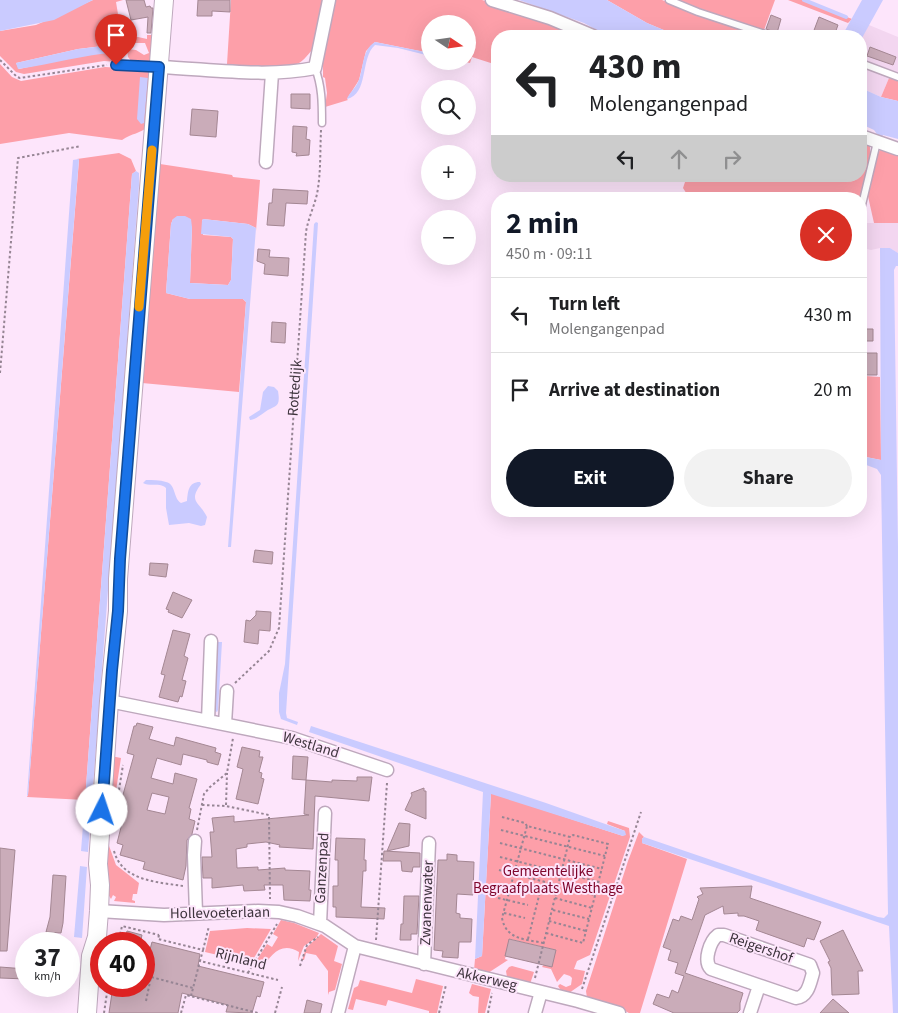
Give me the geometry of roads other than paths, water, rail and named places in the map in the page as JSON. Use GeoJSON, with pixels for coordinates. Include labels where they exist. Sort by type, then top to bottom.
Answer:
{"type":"FeatureCollection","features":[{"type":"Feature","properties":{"kind":"street"},"geometry":{"type":"LineString","coordinates":[[87,1013],[91,956],[97,937],[99,911],[100,885],[98,864],[118,611],[118,579],[164,0]]}},
{"type":"Feature","properties":{"kind":"street"},"geometry":{"type":"LineString","coordinates":[[159,67],[272,73],[294,72],[315,68],[329,0]]}},
{"type":"Feature","properties":{"kind":"street"},"geometry":{"type":"LineString","coordinates":[[492,0],[550,18],[579,30]]}},
{"type":"Feature","properties":{"kind":"street"},"geometry":{"type":"LineString","coordinates":[[266,162],[272,73]]}},
{"type":"Feature","properties":{"kind":"street"},"geometry":{"type":"LineString","coordinates":[[867,138],[898,149]]}},
{"type":"Feature","properties":{"kind":"street"},"geometry":{"type":"LineString","coordinates":[[208,721],[211,641]]}},
{"type":"Feature","properties":{"kind":"street"},"geometry":{"type":"LineString","coordinates":[[227,691],[229,725]]}},
{"type":"Feature","properties":{"kind":"street","name":"Westland"},"geometry":{"type":"LineString","coordinates":[[110,701],[292,738],[387,770]]}},
{"type":"Feature","properties":{"kind":"street","name":"Ganzenpad"},"geometry":{"type":"LineString","coordinates":[[322,925],[325,813]]}},
{"type":"Feature","properties":{"kind":"street"},"geometry":{"type":"LineString","coordinates":[[195,842],[195,888],[202,913]]}},
{"type":"Feature","properties":{"kind":"street","name":"Zwanenwater"},"geometry":{"type":"LineString","coordinates":[[424,964],[429,843]]}},
{"type":"Feature","properties":{"kind":"street","name":"Hollevoeterlaan"},"geometry":{"type":"LineString","coordinates":[[99,911],[164,915],[277,912],[322,925],[355,946]]}},
{"type":"Feature","properties":{"kind":"street","name":"Reigershof"},"geometry":{"type":"LineString","coordinates":[[721,935],[733,938],[808,964],[813,970],[806,993],[800,998],[759,986],[709,967],[707,959],[716,937],[721,935]]}},
{"type":"Feature","properties":{"kind":"street"},"geometry":{"type":"LineString","coordinates":[[338,1013],[355,946]]}},
{"type":"Feature","properties":{"kind":"street","name":"Akkerweg"},"geometry":{"type":"LineString","coordinates":[[355,946],[578,1001],[619,1013]]}},
{"type":"Feature","properties":{"kind":"street"},"geometry":{"type":"LineString","coordinates":[[750,1013],[759,986]]}},
{"type":"Feature","properties":{"kind":"street"},"geometry":{"type":"LineString","coordinates":[[535,1013],[536,991]]}},
{"type":"Feature","properties":{"kind":"lane"},"geometry":{"type":"LineString","coordinates":[[669,0],[698,12],[753,30]]}},
{"type":"Feature","properties":{"kind":"lane"},"geometry":{"type":"LineString","coordinates":[[116,65],[159,67]]}},
{"type":"Feature","properties":{"kind":"lane"},"geometry":{"type":"LineString","coordinates":[[867,65],[898,77]]}},
{"type":"Feature","properties":{"kind":"lane"},"geometry":{"type":"LineString","coordinates":[[315,68],[322,95],[322,123]]}},
{"type":"Feature","properties":{"kind":"lane"},"geometry":{"type":"LineString","coordinates":[[865,192],[877,142]]}},
{"type":"Feature","properties":{"kind":"water"},"geometry":{"type":"Polygon","coordinates":[[[0,0],[93,0],[54,20],[0,31],[0,0]]]}},
{"type":"Feature","properties":{"kind":"water"},"geometry":{"type":"Polygon","coordinates":[[[519,0],[607,0],[647,23],[664,30],[597,30],[584,23],[519,0]]]}},
{"type":"Feature","properties":{"kind":"water"},"geometry":{"type":"Polygon","coordinates":[[[862,0],[883,0],[866,30],[845,30],[862,0]]]}},
{"type":"Feature","properties":{"kind":"water"},"geometry":{"type":"Polygon","coordinates":[[[375,42],[421,51],[421,54],[375,45],[367,58],[359,90],[354,96],[347,99],[358,82],[365,55],[370,46],[375,42]]]}},
{"type":"Feature","properties":{"kind":"water"},"geometry":{"type":"Polygon","coordinates":[[[120,44],[121,50],[117,52],[18,69],[16,63],[78,49],[120,44]]]}},
{"type":"Feature","properties":{"kind":"water"},"geometry":{"type":"Polygon","coordinates":[[[140,77],[148,78],[144,123],[141,124],[137,119],[140,77]]]}},
{"type":"Feature","properties":{"kind":"water"},"geometry":{"type":"Polygon","coordinates":[[[867,91],[881,97],[898,101],[898,139],[883,135],[879,137],[874,130],[867,127],[867,91]]]}},
{"type":"Feature","properties":{"kind":"water"},"geometry":{"type":"Polygon","coordinates":[[[79,159],[28,795],[27,796],[73,160],[79,159]]]}},
{"type":"Feature","properties":{"kind":"water"},"geometry":{"type":"Polygon","coordinates":[[[136,171],[139,173],[139,185],[88,852],[81,851],[132,174],[136,171]]]}},
{"type":"Feature","properties":{"kind":"water"},"geometry":{"type":"Polygon","coordinates":[[[177,216],[185,216],[191,219],[190,283],[228,285],[231,280],[233,239],[231,237],[201,234],[203,219],[248,224],[256,228],[231,547],[228,547],[246,302],[243,299],[190,299],[166,293],[171,224],[177,216]]]}},
{"type":"Feature","properties":{"kind":"water"},"geometry":{"type":"Polygon","coordinates":[[[318,223],[286,713],[287,718],[298,722],[297,725],[281,719],[279,693],[285,664],[314,224],[318,223]]]}},
{"type":"Feature","properties":{"kind":"water"},"geometry":{"type":"Polygon","coordinates":[[[880,248],[890,248],[898,253],[898,266],[894,270],[898,547],[898,1013],[893,1013],[889,926],[642,843],[644,837],[878,917],[884,918],[888,914],[881,475],[877,469],[867,465],[867,457],[881,460],[880,248]]]}},
{"type":"Feature","properties":{"kind":"water"},"geometry":{"type":"Polygon","coordinates":[[[268,386],[274,387],[278,391],[278,404],[250,420],[249,417],[260,410],[263,392],[268,386]]]}},
{"type":"Feature","properties":{"kind":"water"},"geometry":{"type":"Polygon","coordinates":[[[146,480],[169,483],[178,501],[181,503],[187,501],[188,491],[191,486],[196,482],[200,482],[201,484],[195,494],[195,498],[207,517],[205,525],[189,523],[169,525],[166,508],[166,488],[161,485],[143,483],[146,480]]]}},
{"type":"Feature","properties":{"kind":"water"},"geometry":{"type":"Polygon","coordinates":[[[218,642],[222,642],[217,712],[215,711],[218,642]]]}},
{"type":"Feature","properties":{"kind":"water"},"geometry":{"type":"Polygon","coordinates":[[[311,726],[546,803],[625,831],[626,835],[623,836],[491,794],[482,956],[475,959],[483,792],[309,732],[311,726]]]}},
{"type":"Feature","properties":{"kind":"water"},"geometry":{"type":"Polygon","coordinates":[[[80,866],[87,867],[82,938],[80,938],[80,932],[74,932],[80,866]]]}},
{"type":"Feature","properties":{"kind":"waterway"},"geometry":{"type":"LineString","coordinates":[[804,0],[846,17]]}},
{"type":"Feature","properties":{"kind":"park label","name":"Gemeentelijke Begraafplaats Westhage"},"geometry":{"type":"Point","coordinates":[548,880]}}]}
